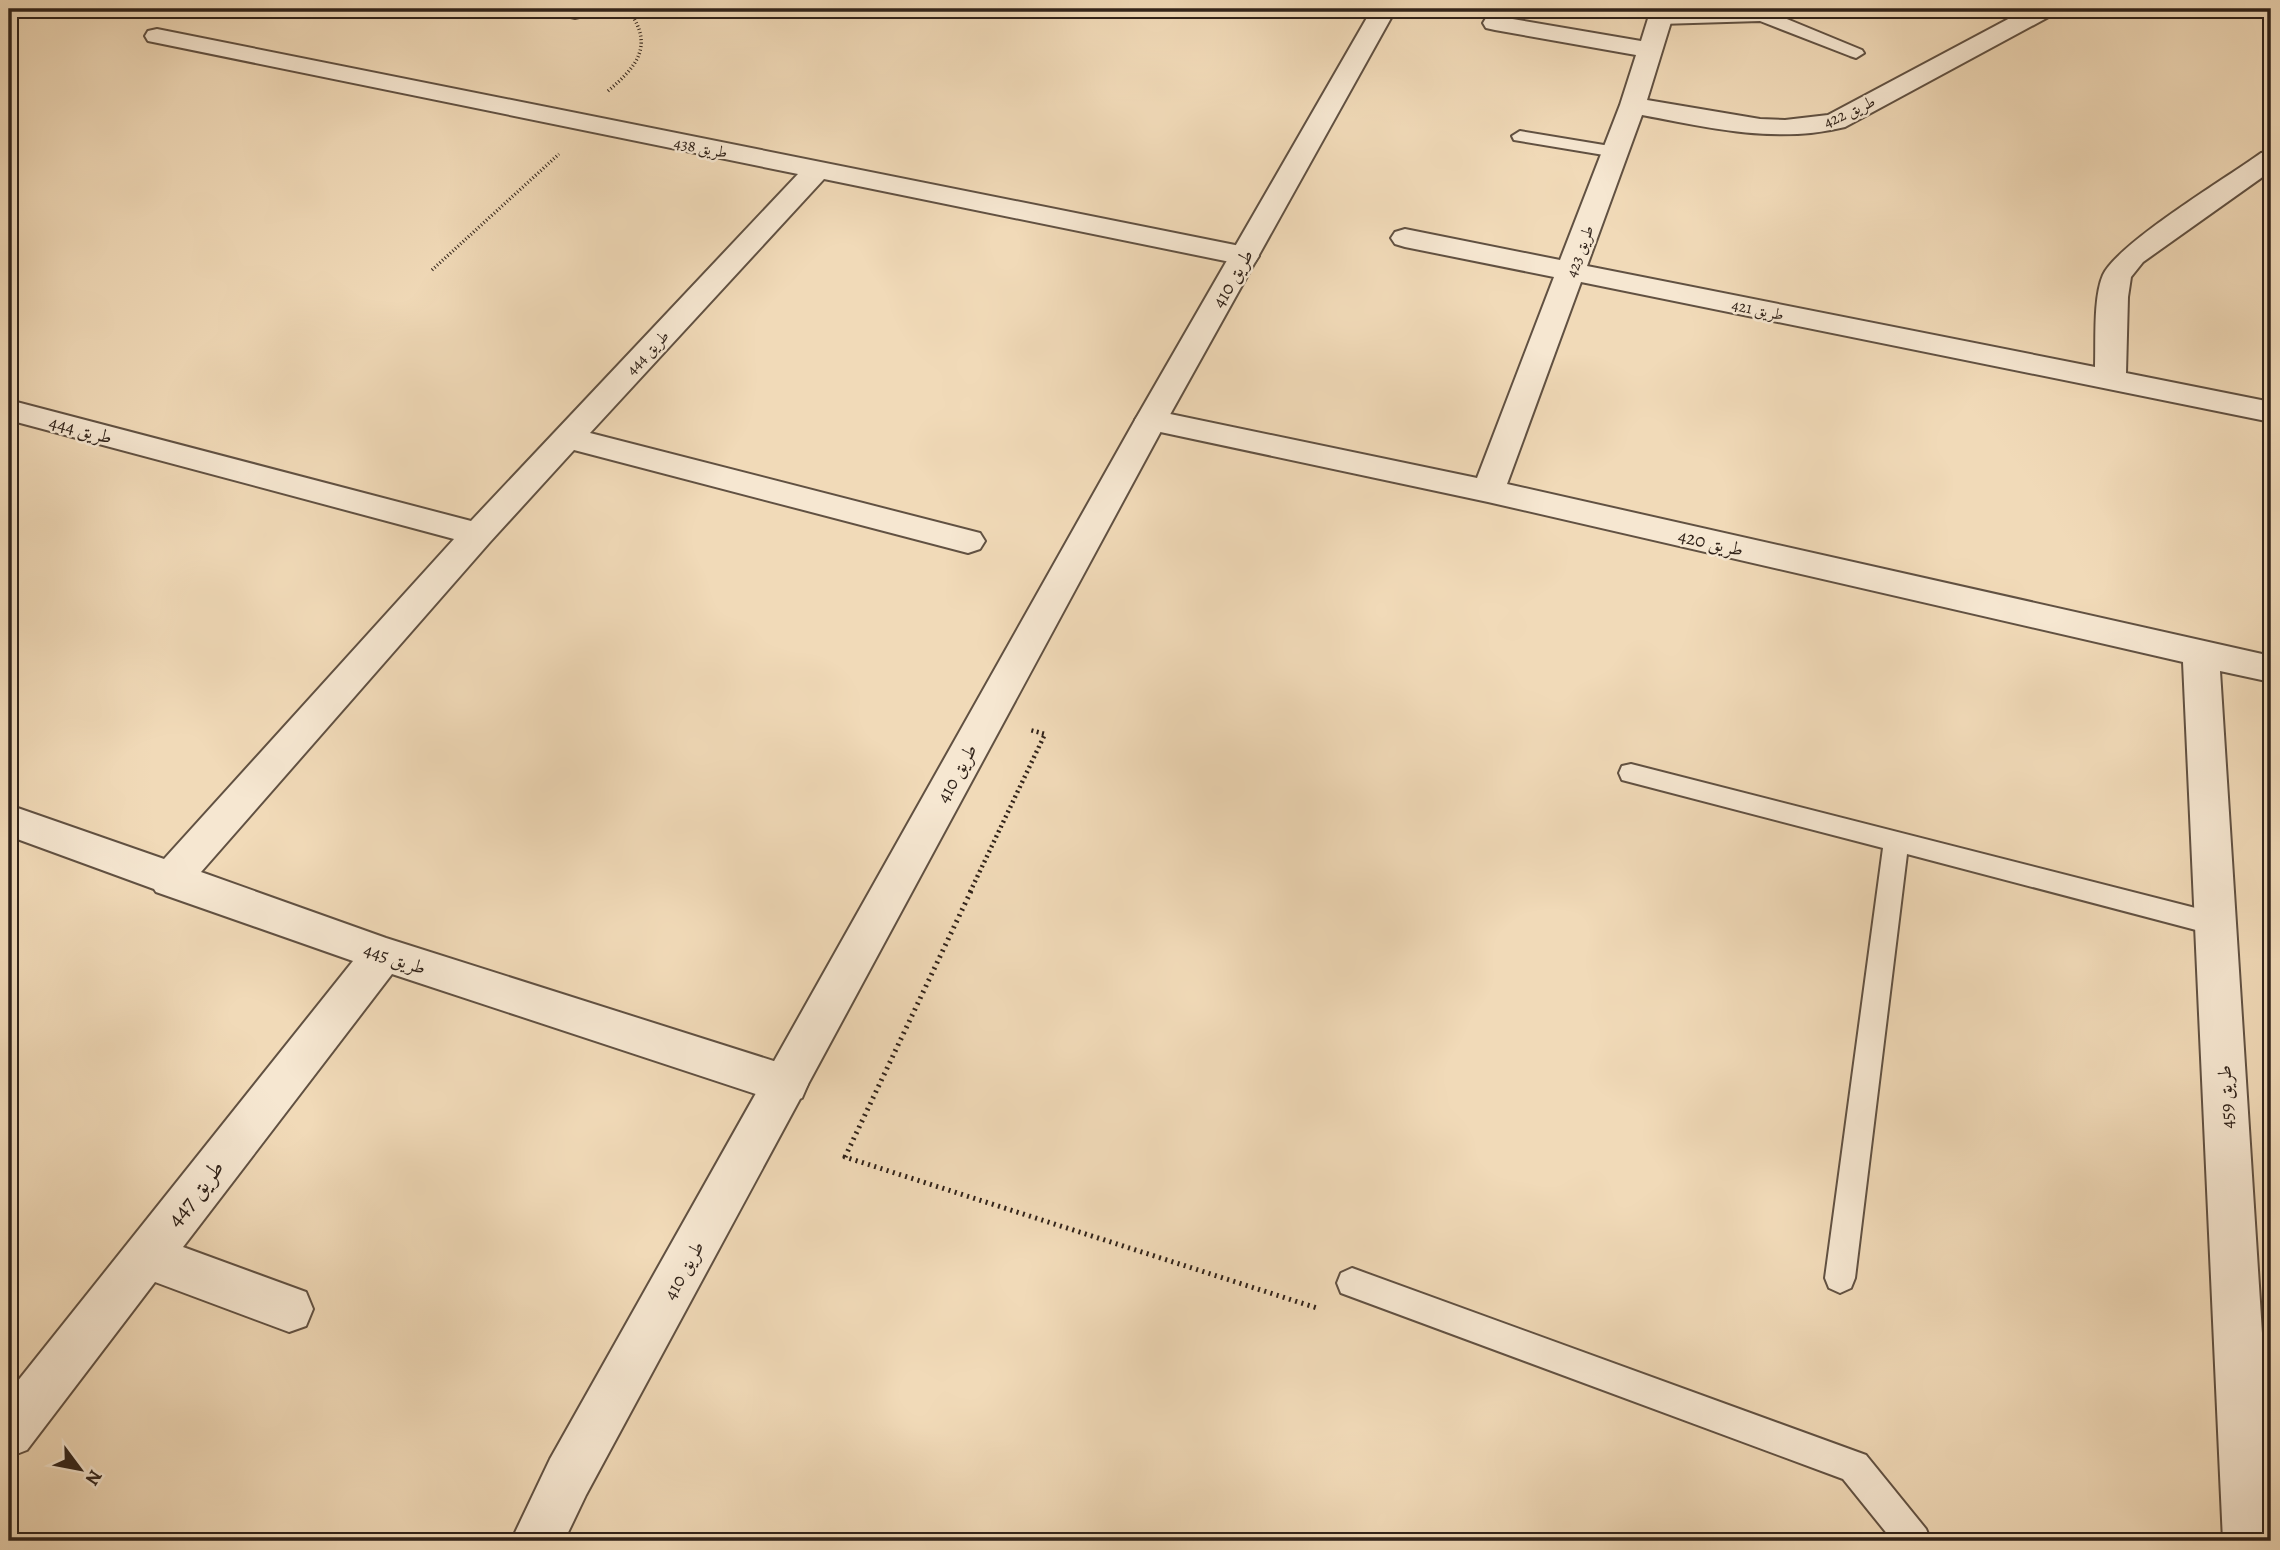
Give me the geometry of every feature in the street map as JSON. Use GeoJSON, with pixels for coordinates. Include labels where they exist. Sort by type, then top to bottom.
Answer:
{"type":"FeatureCollection","features":[{"type":"Feature","properties":{"kind":"street","name":"طريق 410"},"geometry":{"type":"LineString","coordinates":[[537,1541],[568,1477],[986,718],[1384,9]]}},
{"type":"Feature","properties":{"kind":"street","name":"طريق 422"},"geometry":{"type":"LineString","coordinates":[[1633,106],[1756,127],[1807,128],[1836,121],[2045,9]]}},
{"type":"Feature","properties":{"kind":"street","name":"طريق 423"},"geometry":{"type":"LineString","coordinates":[[1488,491],[1633,106],[1661,14]]}},
{"type":"Feature","properties":{"kind":"street"},"geometry":{"type":"LineString","coordinates":[[1495,23],[1650,50]]}},
{"type":"Feature","properties":{"kind":"street","name":"طريق 438"},"geometry":{"type":"LineString","coordinates":[[157,36],[1245,256]]}},
{"type":"Feature","properties":{"kind":"street"},"geometry":{"type":"LineString","coordinates":[[2110,381],[2113,297],[2117,275],[2133,256],[2271,159]]}},
{"type":"Feature","properties":{"kind":"street","name":"طريق 444"},"geometry":{"type":"LineString","coordinates":[[170,880],[478,534],[817,170]]}},
{"type":"Feature","properties":{"kind":"street","name":"طريق 421"},"geometry":{"type":"LineString","coordinates":[[1405,238],[2271,412]]}},
{"type":"Feature","properties":{"kind":"street","name":"طريق 444"},"geometry":{"type":"LineString","coordinates":[[9,410],[478,534]]}},
{"type":"Feature","properties":{"kind":"street","name":"طريق 420"},"geometry":{"type":"LineString","coordinates":[[1151,420],[1488,491],[2271,669]]}},
{"type":"Feature","properties":{"kind":"street"},"geometry":{"type":"LineString","coordinates":[[567,438],[968,541]]}},
{"type":"Feature","properties":{"kind":"street","name":"طريق 459"},"geometry":{"type":"LineString","coordinates":[[2201,653],[2249,1541]]}},
{"type":"Feature","properties":{"kind":"street","name":"طريق 445"},"geometry":{"type":"LineString","coordinates":[[9,820],[170,880],[383,954],[786,1083]]}},
{"type":"Feature","properties":{"kind":"street","name":"طريق 447"},"geometry":{"type":"LineString","coordinates":[[9,1432],[383,954]]}},
{"type":"Feature","properties":{"kind":"street"},"geometry":{"type":"LineString","coordinates":[[145,1256],[289,1309]]}},
{"type":"Feature","properties":{"kind":"lane"},"geometry":{"type":"LineString","coordinates":[[554,9],[575,13],[595,9]]}},
{"type":"Feature","properties":{"kind":"lane"},"geometry":{"type":"LineString","coordinates":[[1661,14],[1760,16],[1777,20],[1856,53]]}},
{"type":"Feature","properties":{"kind":"lane"},"geometry":{"type":"LineString","coordinates":[[1520,136],[1616,152]]}},
{"type":"Feature","properties":{"kind":"lane"},"geometry":{"type":"LineString","coordinates":[[1631,773],[2215,924]]}},
{"type":"Feature","properties":{"kind":"lane"},"geometry":{"type":"LineString","coordinates":[[1840,1278],[1896,842]]}},
{"type":"Feature","properties":{"kind":"lane"},"geometry":{"type":"LineString","coordinates":[[1352,1283],[1854,1468],[1914,1541]]}},
{"type":"Feature","properties":{"kind":"path"},"geometry":{"type":"LineString","coordinates":[[432,270],[582,123],[635,67],[643,40],[640,26],[632,12],[625,9]]}},
{"type":"Feature","properties":{"kind":"path"},"geometry":{"type":"LineString","coordinates":[[986,718],[1045,734],[845,1157],[1324,1310],[1352,1283]]}}]}
